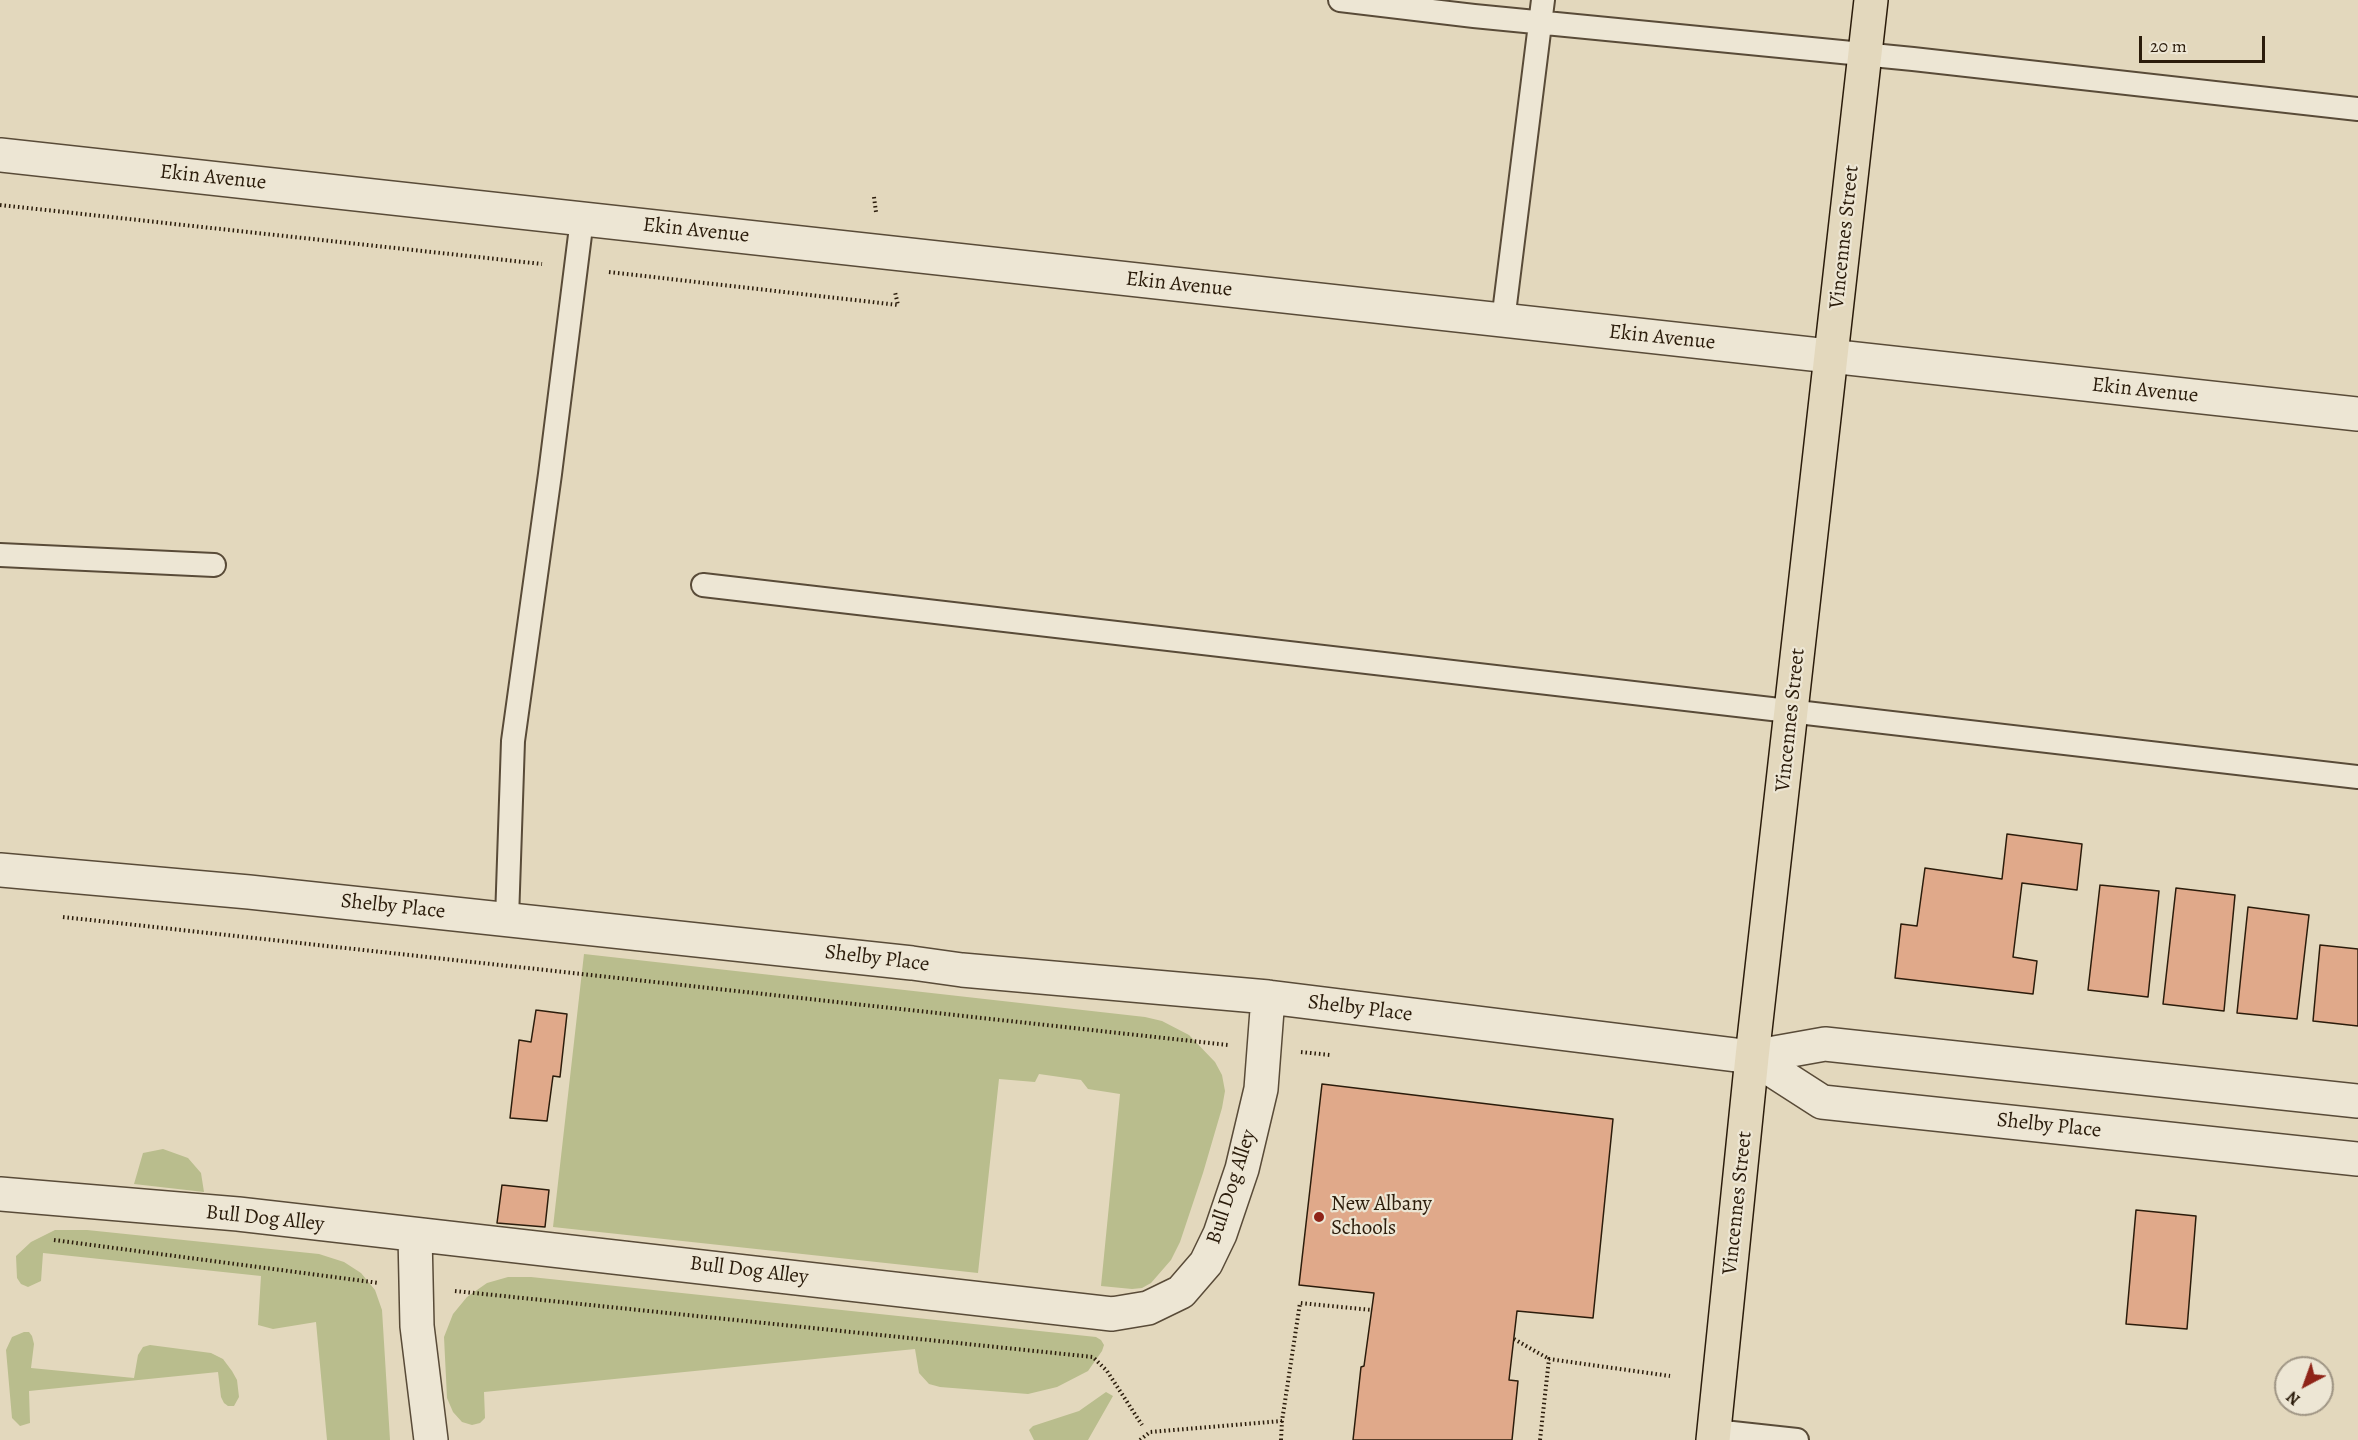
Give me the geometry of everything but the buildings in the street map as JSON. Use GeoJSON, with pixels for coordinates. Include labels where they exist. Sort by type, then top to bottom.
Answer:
{"type":"FeatureCollection","features":[{"type":"Feature","properties":{"kind":"main road","name":"Vincennes Street"},"geometry":{"type":"LineString","coordinates":[[1714,1436],[1752,1057],[1871,0]]}},
{"type":"Feature","properties":{"kind":"street","name":"Ekin Avenue"},"geometry":{"type":"LineString","coordinates":[[0,154],[2358,414]]}},
{"type":"Feature","properties":{"kind":"street","name":"Shelby Place"},"geometry":{"type":"LineString","coordinates":[[0,870],[249,892],[962,970],[1268,997],[1752,1057],[1825,1044],[2358,1101]]}},
{"type":"Feature","properties":{"kind":"street","name":"Bull Dog Alley"},"geometry":{"type":"LineString","coordinates":[[0,1194],[238,1214],[1112,1314],[1148,1308],[1182,1292],[1206,1263],[1220,1234],[1242,1168],[1261,1089],[1268,997]]}},
{"type":"Feature","properties":{"kind":"street","name":"Shelby Place"},"geometry":{"type":"LineString","coordinates":[[1752,1057],[1822,1101],[2358,1159]]}},
{"type":"Feature","properties":{"kind":"street"},"geometry":{"type":"LineString","coordinates":[[416,1235],[417,1326],[431,1440]]}},
{"type":"Feature","properties":{"kind":"lane"},"geometry":{"type":"LineString","coordinates":[[1340,0],[1865,54],[2358,109]]}},
{"type":"Feature","properties":{"kind":"lane"},"geometry":{"type":"LineString","coordinates":[[1503,321],[1543,0]]}},
{"type":"Feature","properties":{"kind":"lane"},"geometry":{"type":"LineString","coordinates":[[507,920],[513,741],[582,219]]}},
{"type":"Feature","properties":{"kind":"lane"},"geometry":{"type":"LineString","coordinates":[[0,555],[214,565]]}},
{"type":"Feature","properties":{"kind":"lane"},"geometry":{"type":"LineString","coordinates":[[704,585],[2358,777]]}},
{"type":"Feature","properties":{"kind":"lane"},"geometry":{"type":"LineString","coordinates":[[1714,1436],[1797,1440]]}},
{"type":"Feature","properties":{"kind":"path"},"geometry":{"type":"LineString","coordinates":[[0,205],[898,305],[873,197]]}},
{"type":"Feature","properties":{"kind":"path"},"geometry":{"type":"LineString","coordinates":[[59,917],[1075,1030],[1330,1055]]}},
{"type":"Feature","properties":{"kind":"path"},"geometry":{"type":"LineString","coordinates":[[47,1239],[343,1280],[1093,1356],[1107,1371],[1142,1425]]}},
{"type":"Feature","properties":{"kind":"path"},"geometry":{"type":"LineString","coordinates":[[1281,1440],[1281,1421],[1300,1303],[1372,1310]]}},
{"type":"Feature","properties":{"kind":"path"},"geometry":{"type":"LineString","coordinates":[[1514,1339],[1549,1359],[1670,1376]]}},
{"type":"Feature","properties":{"kind":"path"},"geometry":{"type":"LineString","coordinates":[[1540,1440],[1549,1359]]}},
{"type":"Feature","properties":{"kind":"path"},"geometry":{"type":"LineString","coordinates":[[1140,1440],[1150,1432],[1281,1421]]}},
{"type":"Feature","properties":{"kind":"green space"},"geometry":{"type":"Polygon","coordinates":[[[584,954],[1145,1017],[1162,1021],[1189,1035],[1215,1062],[1222,1075],[1225,1091],[1203,1173],[1180,1242],[1171,1260],[1151,1283],[1142,1288],[1101,1286],[1120,1094],[1088,1089],[1081,1080],[1039,1074],[1035,1082],[999,1079],[978,1273],[553,1227],[584,954]]]}},
{"type":"Feature","properties":{"kind":"green space"},"geometry":{"type":"Polygon","coordinates":[[[163,1149],[188,1158],[201,1173],[204,1192],[134,1184],[143,1153],[163,1149]]]}},
{"type":"Feature","properties":{"kind":"green space"},"geometry":{"type":"Polygon","coordinates":[[[55,1230],[87,1230],[319,1254],[344,1262],[361,1273],[375,1290],[382,1310],[390,1440],[327,1440],[316,1322],[273,1329],[258,1325],[261,1276],[43,1253],[41,1281],[28,1287],[21,1284],[17,1278],[16,1256],[31,1242],[55,1230]]]}},
{"type":"Feature","properties":{"kind":"green space"},"geometry":{"type":"Polygon","coordinates":[[[508,1277],[531,1277],[1096,1337],[1104,1345],[1088,1371],[1057,1387],[1028,1394],[940,1387],[929,1384],[919,1373],[915,1349],[484,1392],[485,1418],[480,1423],[472,1425],[462,1422],[453,1412],[447,1398],[444,1337],[453,1314],[467,1297],[487,1283],[508,1277]]]}},
{"type":"Feature","properties":{"kind":"green space"},"geometry":{"type":"Polygon","coordinates":[[[29,1332],[34,1344],[31,1368],[134,1378],[138,1355],[143,1347],[150,1345],[211,1353],[223,1359],[232,1371],[237,1380],[239,1397],[234,1406],[224,1403],[221,1397],[218,1372],[29,1391],[30,1423],[20,1426],[12,1418],[6,1350],[12,1337],[29,1332]]]}},
{"type":"Feature","properties":{"kind":"green space"},"geometry":{"type":"Polygon","coordinates":[[[1106,1392],[1113,1396],[1088,1440],[1034,1440],[1029,1430],[1033,1426],[1079,1411],[1106,1392]]]}},
{"type":"Feature","properties":{"kind":"place","name":"New Albany Schools"},"geometry":{"type":"Point","coordinates":[1319,1217]}}]}
